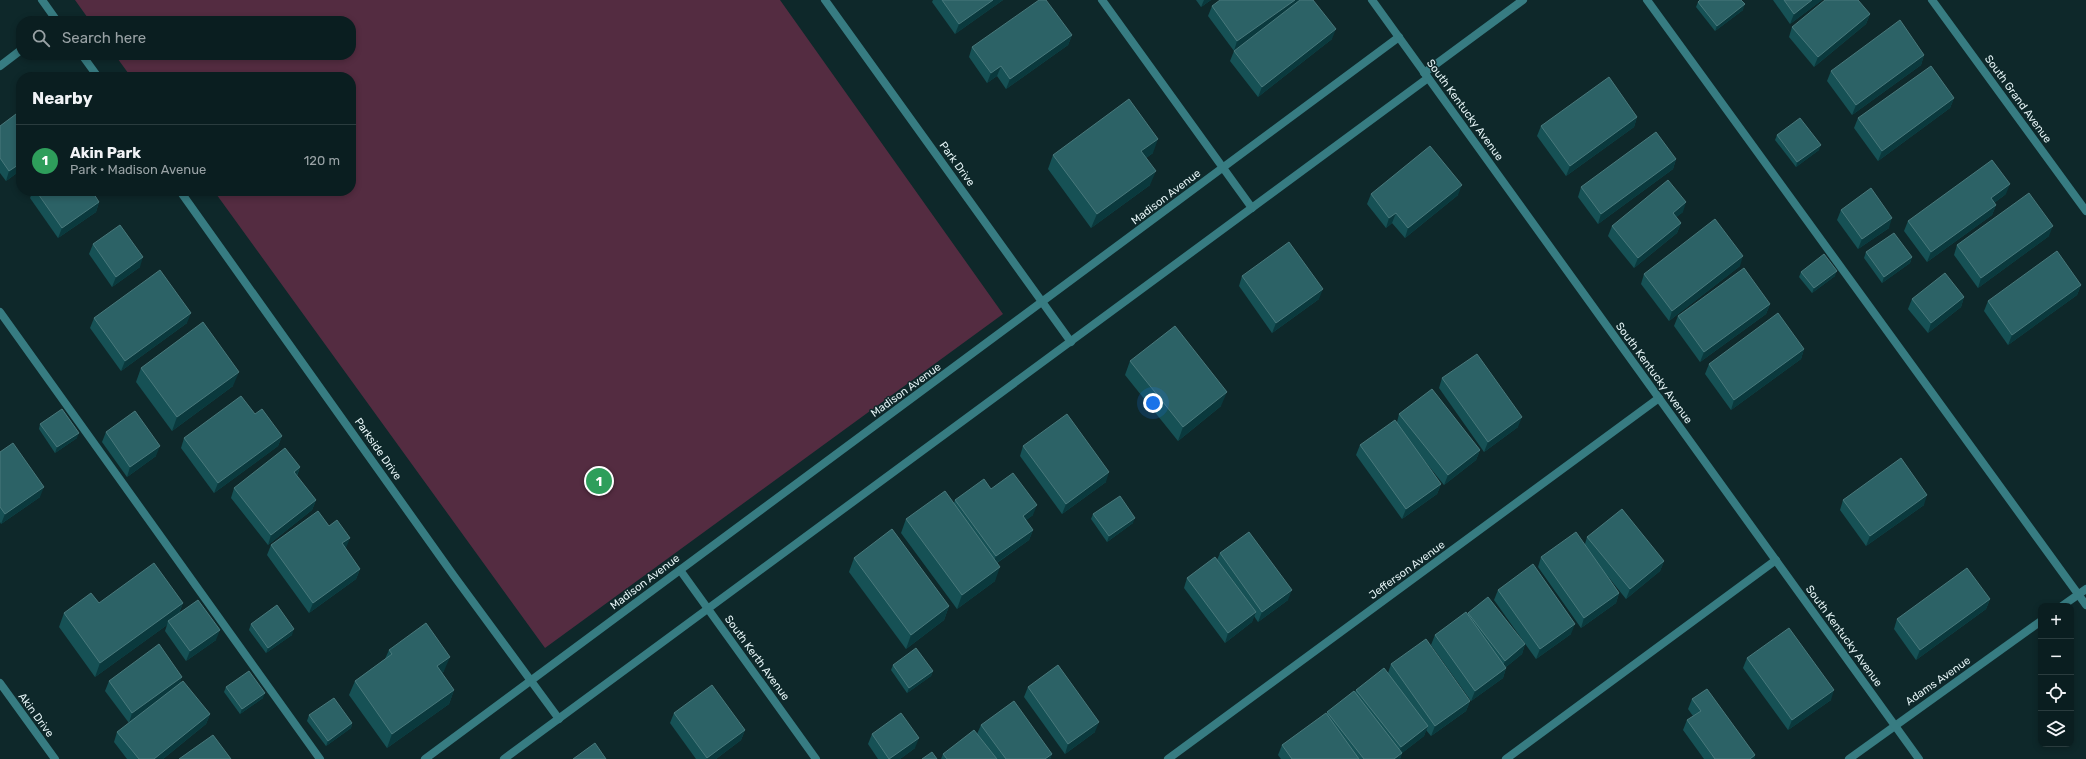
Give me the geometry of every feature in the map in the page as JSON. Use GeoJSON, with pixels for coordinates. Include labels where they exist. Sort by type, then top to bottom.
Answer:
{"type":"FeatureCollection","features":[{"type":"Feature","properties":{"kind":"street"},"geometry":{"type":"LineString","coordinates":[[42,0],[53,16]]}},
{"type":"Feature","properties":{"kind":"street","name":"Park Drive"},"geometry":{"type":"LineString","coordinates":[[825,0],[1071,342]]}},
{"type":"Feature","properties":{"kind":"street"},"geometry":{"type":"LineString","coordinates":[[1102,0],[1252,208]]}},
{"type":"Feature","properties":{"kind":"street","name":"South Kentucky Avenue"},"geometry":{"type":"LineString","coordinates":[[1372,0],[1919,759]]}},
{"type":"Feature","properties":{"kind":"street"},"geometry":{"type":"LineString","coordinates":[[504,759],[1252,208],[1523,0]]}},
{"type":"Feature","properties":{"kind":"street"},"geometry":{"type":"LineString","coordinates":[[1647,0],[2086,605]]}},
{"type":"Feature","properties":{"kind":"street","name":"South Grand Avenue"},"geometry":{"type":"LineString","coordinates":[[1932,0],[2086,211]]}},
{"type":"Feature","properties":{"kind":"street","name":"Madison Avenue"},"geometry":{"type":"LineString","coordinates":[[425,759],[1399,37]]}},
{"type":"Feature","properties":{"kind":"street"},"geometry":{"type":"LineString","coordinates":[[0,66],[16,54]]}},
{"type":"Feature","properties":{"kind":"street"},"geometry":{"type":"LineString","coordinates":[[86,60],[94,72]]}},
{"type":"Feature","properties":{"kind":"street","name":"Parkside Drive"},"geometry":{"type":"LineString","coordinates":[[184,196],[558,719]]}},
{"type":"Feature","properties":{"kind":"street"},"geometry":{"type":"LineString","coordinates":[[0,312],[320,759]]}},
{"type":"Feature","properties":{"kind":"street","name":"Jefferson Avenue"},"geometry":{"type":"LineString","coordinates":[[1168,759],[1659,398]]}},
{"type":"Feature","properties":{"kind":"street"},"geometry":{"type":"LineString","coordinates":[[1506,759],[1776,560]]}},
{"type":"Feature","properties":{"kind":"street","name":"South Kerth Avenue"},"geometry":{"type":"LineString","coordinates":[[680,570],[816,759]]}},
{"type":"Feature","properties":{"kind":"street"},"geometry":{"type":"LineString","coordinates":[[2066,603],[2086,589]]}},
{"type":"Feature","properties":{"kind":"street","name":"Adams Avenue"},"geometry":{"type":"LineString","coordinates":[[1849,759],[2038,623]]}},
{"type":"Feature","properties":{"kind":"street","name":"Akin Drive"},"geometry":{"type":"LineString","coordinates":[[0,683],[55,759]]}},
{"type":"Feature","properties":{"kind":"shaded area"},"geometry":{"type":"Polygon","coordinates":[[[75,0],[780,0],[1003,314],[545,648],[218,196],[356,196],[356,72],[127,72],[119,60],[356,60],[356,16],[86,16],[75,0]]]}},
{"type":"Feature","properties":{"kind":"building"},"geometry":{"type":"Polygon","coordinates":[[[942,0],[993,0],[959,24],[942,0]]]}},
{"type":"Feature","properties":{"kind":"building"},"geometry":{"type":"Polygon","coordinates":[[[1039,0],[1046,0],[1072,35],[1010,79],[1001,66],[991,73],[972,47],[1039,0]]]}},
{"type":"Feature","properties":{"kind":"building"},"geometry":{"type":"Polygon","coordinates":[[[1220,0],[1295,0],[1237,41],[1212,6],[1220,0]]]}},
{"type":"Feature","properties":{"kind":"building"},"geometry":{"type":"Polygon","coordinates":[[[1300,0],[1313,0],[1336,29],[1262,87],[1234,51],[1300,0]]]}},
{"type":"Feature","properties":{"kind":"building"},"geometry":{"type":"Polygon","coordinates":[[[1700,0],[1741,0],[1745,4],[1717,26],[1698,2],[1700,0]]]}},
{"type":"Feature","properties":{"kind":"building"},"geometry":{"type":"Polygon","coordinates":[[[1784,0],[1812,0],[1794,14],[1784,0]]]}},
{"type":"Feature","properties":{"kind":"building"},"geometry":{"type":"Polygon","coordinates":[[[1825,0],[1858,0],[1870,14],[1818,57],[1792,27],[1825,0]]]}},
{"type":"Feature","properties":{"kind":"building"},"geometry":{"type":"Polygon","coordinates":[[[1900,20],[1924,55],[1856,105],[1831,71],[1900,20]]]}},
{"type":"Feature","properties":{"kind":"building"},"geometry":{"type":"Polygon","coordinates":[[[1931,66],[1954,98],[1882,151],[1858,118],[1931,66]]]}},
{"type":"Feature","properties":{"kind":"building"},"geometry":{"type":"Polygon","coordinates":[[[1609,77],[1637,117],[1570,166],[1541,126],[1609,77]]]}},
{"type":"Feature","properties":{"kind":"building"},"geometry":{"type":"Polygon","coordinates":[[[1129,99],[1158,139],[1141,151],[1156,171],[1097,214],[1053,155],[1129,99]]]}},
{"type":"Feature","properties":{"kind":"building"},"geometry":{"type":"Polygon","coordinates":[[[16,114],[16,166],[9,171],[0,158],[0,126],[16,114]]]}},
{"type":"Feature","properties":{"kind":"building"},"geometry":{"type":"Polygon","coordinates":[[[1800,118],[1821,145],[1797,162],[1777,135],[1800,118]]]}},
{"type":"Feature","properties":{"kind":"building"},"geometry":{"type":"Polygon","coordinates":[[[1656,132],[1676,159],[1601,214],[1581,187],[1656,132]]]}},
{"type":"Feature","properties":{"kind":"building"},"geometry":{"type":"Polygon","coordinates":[[[1430,146],[1462,185],[1408,228],[1396,213],[1389,218],[1371,194],[1430,146]]]}},
{"type":"Feature","properties":{"kind":"building"},"geometry":{"type":"Polygon","coordinates":[[[1992,160],[2010,184],[1991,198],[1996,205],[1931,252],[1908,221],[1992,160]]]}},
{"type":"Feature","properties":{"kind":"building"},"geometry":{"type":"Polygon","coordinates":[[[1668,180],[1686,202],[1673,213],[1681,223],[1638,258],[1612,226],[1668,180]]]}},
{"type":"Feature","properties":{"kind":"building"},"geometry":{"type":"Polygon","coordinates":[[[1871,188],[1892,218],[1862,239],[1841,210],[1871,188]]]}},
{"type":"Feature","properties":{"kind":"building"},"geometry":{"type":"Polygon","coordinates":[[[2029,193],[2053,226],[1981,278],[1957,245],[2029,193]]]}},
{"type":"Feature","properties":{"kind":"building"},"geometry":{"type":"Polygon","coordinates":[[[40,196],[95,196],[99,202],[62,228],[40,196]]]}},
{"type":"Feature","properties":{"kind":"building"},"geometry":{"type":"Polygon","coordinates":[[[1715,219],[1743,256],[1672,311],[1644,274],[1715,219]]]}},
{"type":"Feature","properties":{"kind":"building"},"geometry":{"type":"Polygon","coordinates":[[[120,225],[143,257],[116,277],[93,244],[120,225]]]}},
{"type":"Feature","properties":{"kind":"building"},"geometry":{"type":"Polygon","coordinates":[[[1894,233],[1912,257],[1884,277],[1866,252],[1894,233]]]}},
{"type":"Feature","properties":{"kind":"building"},"geometry":{"type":"Polygon","coordinates":[[[1289,242],[1323,289],[1276,323],[1242,276],[1289,242]]]}},
{"type":"Feature","properties":{"kind":"building"},"geometry":{"type":"Polygon","coordinates":[[[2057,251],[2081,285],[2012,335],[1988,301],[2057,251]]]}},
{"type":"Feature","properties":{"kind":"building"},"geometry":{"type":"Polygon","coordinates":[[[1824,254],[1837,271],[1814,288],[1801,272],[1824,254]]]}},
{"type":"Feature","properties":{"kind":"building"},"geometry":{"type":"Polygon","coordinates":[[[1744,268],[1770,304],[1704,352],[1678,316],[1744,268]]]}},
{"type":"Feature","properties":{"kind":"building"},"geometry":{"type":"Polygon","coordinates":[[[160,270],[191,313],[125,361],[94,318],[160,270]]]}},
{"type":"Feature","properties":{"kind":"building"},"geometry":{"type":"Polygon","coordinates":[[[1945,273],[1964,297],[1931,323],[1912,299],[1945,273]]]}},
{"type":"Feature","properties":{"kind":"building"},"geometry":{"type":"Polygon","coordinates":[[[1778,313],[1804,349],[1734,400],[1709,364],[1778,313]]]}},
{"type":"Feature","properties":{"kind":"building"},"geometry":{"type":"Polygon","coordinates":[[[203,322],[239,372],[177,417],[141,368],[203,322]]]}},
{"type":"Feature","properties":{"kind":"building"},"geometry":{"type":"Polygon","coordinates":[[[1175,326],[1227,392],[1183,427],[1130,361],[1175,326]]]}},
{"type":"Feature","properties":{"kind":"building"},"geometry":{"type":"Polygon","coordinates":[[[1477,354],[1522,417],[1488,442],[1442,378],[1477,354]]]}},
{"type":"Feature","properties":{"kind":"building"},"geometry":{"type":"Polygon","coordinates":[[[1432,389],[1480,450],[1448,475],[1399,414],[1432,389]]]}},
{"type":"Feature","properties":{"kind":"building"},"geometry":{"type":"Polygon","coordinates":[[[241,396],[255,414],[262,409],[282,436],[218,483],[184,438],[241,396]]]}},
{"type":"Feature","properties":{"kind":"building"},"geometry":{"type":"Polygon","coordinates":[[[62,409],[79,433],[57,447],[40,424],[62,409]]]}},
{"type":"Feature","properties":{"kind":"building"},"geometry":{"type":"Polygon","coordinates":[[[135,411],[160,446],[130,467],[106,432],[135,411]]]}},
{"type":"Feature","properties":{"kind":"building"},"geometry":{"type":"Polygon","coordinates":[[[1067,414],[1109,472],[1066,504],[1023,446],[1067,414]]]}},
{"type":"Feature","properties":{"kind":"building"},"geometry":{"type":"Polygon","coordinates":[[[1395,420],[1441,484],[1406,509],[1360,445],[1395,420]]]}},
{"type":"Feature","properties":{"kind":"building"},"geometry":{"type":"Polygon","coordinates":[[[13,443],[44,487],[5,514],[0,507],[0,452],[13,443]]]}},
{"type":"Feature","properties":{"kind":"building"},"geometry":{"type":"Polygon","coordinates":[[[285,448],[300,467],[294,472],[316,500],[271,535],[234,488],[285,448]]]}},
{"type":"Feature","properties":{"kind":"building"},"geometry":{"type":"Polygon","coordinates":[[[1901,458],[1927,495],[1870,536],[1843,500],[1901,458]]]}},
{"type":"Feature","properties":{"kind":"building"},"geometry":{"type":"Polygon","coordinates":[[[1013,473],[1037,505],[1023,516],[1033,530],[996,556],[955,500],[984,479],[991,489],[1013,473]]]}},
{"type":"Feature","properties":{"kind":"building"},"geometry":{"type":"Polygon","coordinates":[[[945,491],[1000,567],[962,595],[906,519],[945,491]]]}},
{"type":"Feature","properties":{"kind":"building"},"geometry":{"type":"Polygon","coordinates":[[[1120,496],[1135,518],[1109,536],[1093,514],[1120,496]]]}},
{"type":"Feature","properties":{"kind":"building"},"geometry":{"type":"Polygon","coordinates":[[[1622,509],[1664,561],[1630,589],[1587,537],[1622,509]]]}},
{"type":"Feature","properties":{"kind":"building"},"geometry":{"type":"Polygon","coordinates":[[[318,511],[329,526],[337,520],[350,538],[342,543],[360,569],[313,603],[271,545],[318,511]]]}},
{"type":"Feature","properties":{"kind":"building"},"geometry":{"type":"Polygon","coordinates":[[[892,529],[949,606],[911,635],[854,558],[892,529]]]}},
{"type":"Feature","properties":{"kind":"building"},"geometry":{"type":"Polygon","coordinates":[[[1249,532],[1292,590],[1262,612],[1220,553],[1249,532]]]}},
{"type":"Feature","properties":{"kind":"building"},"geometry":{"type":"Polygon","coordinates":[[[1576,532],[1619,593],[1584,618],[1541,557],[1576,532]]]}},
{"type":"Feature","properties":{"kind":"building"},"geometry":{"type":"Polygon","coordinates":[[[1215,557],[1256,612],[1228,633],[1187,578],[1215,557]]]}},
{"type":"Feature","properties":{"kind":"building"},"geometry":{"type":"Polygon","coordinates":[[[154,563],[183,603],[100,663],[64,613],[91,593],[99,603],[154,563]]]}},
{"type":"Feature","properties":{"kind":"building"},"geometry":{"type":"Polygon","coordinates":[[[1533,564],[1575,624],[1540,649],[1498,590],[1533,564]]]}},
{"type":"Feature","properties":{"kind":"building"},"geometry":{"type":"Polygon","coordinates":[[[1967,568],[1990,599],[1920,650],[1897,619],[1967,568]]]}},
{"type":"Feature","properties":{"kind":"building"},"geometry":{"type":"Polygon","coordinates":[[[1488,597],[1525,644],[1505,661],[1468,613],[1488,597]]]}},
{"type":"Feature","properties":{"kind":"building"},"geometry":{"type":"Polygon","coordinates":[[[198,600],[220,630],[190,651],[168,621],[198,600]]]}},
{"type":"Feature","properties":{"kind":"building"},"geometry":{"type":"Polygon","coordinates":[[[277,605],[294,629],[268,648],[251,624],[277,605]]]}},
{"type":"Feature","properties":{"kind":"building"},"geometry":{"type":"Polygon","coordinates":[[[1466,612],[1506,668],[1475,691],[1435,635],[1466,612]]]}},
{"type":"Feature","properties":{"kind":"building"},"geometry":{"type":"Polygon","coordinates":[[[426,623],[450,657],[437,666],[454,690],[392,734],[355,681],[392,654],[389,650],[426,623]]]}},
{"type":"Feature","properties":{"kind":"building"},"geometry":{"type":"Polygon","coordinates":[[[1789,628],[1834,690],[1792,720],[1747,658],[1789,628]]]}},
{"type":"Feature","properties":{"kind":"building"},"geometry":{"type":"Polygon","coordinates":[[[1426,639],[1470,701],[1435,726],[1391,664],[1426,639]]]}},
{"type":"Feature","properties":{"kind":"building"},"geometry":{"type":"Polygon","coordinates":[[[159,644],[182,677],[132,713],[109,681],[159,644]]]}},
{"type":"Feature","properties":{"kind":"building"},"geometry":{"type":"Polygon","coordinates":[[[916,648],[933,671],[909,688],[893,665],[916,648]]]}},
{"type":"Feature","properties":{"kind":"building"},"geometry":{"type":"Polygon","coordinates":[[[1058,665],[1099,722],[1068,744],[1028,687],[1058,665]]]}},
{"type":"Feature","properties":{"kind":"building"},"geometry":{"type":"Polygon","coordinates":[[[1384,668],[1428,726],[1401,747],[1356,690],[1384,668]]]}},
{"type":"Feature","properties":{"kind":"building"},"geometry":{"type":"Polygon","coordinates":[[[249,671],[265,693],[242,709],[226,687],[249,671]]]}},
{"type":"Feature","properties":{"kind":"building"},"geometry":{"type":"Polygon","coordinates":[[[183,681],[210,714],[154,759],[139,759],[117,732],[183,681]]]}},
{"type":"Feature","properties":{"kind":"building"},"geometry":{"type":"Polygon","coordinates":[[[712,685],[745,730],[707,758],[674,713],[712,685]]]}},
{"type":"Feature","properties":{"kind":"building"},"geometry":{"type":"Polygon","coordinates":[[[1707,689],[1755,755],[1750,759],[1715,759],[1687,720],[1701,711],[1692,699],[1707,689]]]}},
{"type":"Feature","properties":{"kind":"building"},"geometry":{"type":"Polygon","coordinates":[[[1354,691],[1402,753],[1394,759],[1364,759],[1327,712],[1354,691]]]}},
{"type":"Feature","properties":{"kind":"building"},"geometry":{"type":"Polygon","coordinates":[[[334,698],[352,723],[328,741],[309,715],[334,698]]]}},
{"type":"Feature","properties":{"kind":"building"},"geometry":{"type":"Polygon","coordinates":[[[1014,701],[1052,754],[1045,759],[1006,759],[981,725],[1014,701]]]}},
{"type":"Feature","properties":{"kind":"building"},"geometry":{"type":"Polygon","coordinates":[[[901,713],[919,738],[889,759],[872,734],[901,713]]]}},
{"type":"Feature","properties":{"kind":"building"},"geometry":{"type":"Polygon","coordinates":[[[1326,713],[1359,759],[1292,759],[1282,745],[1326,713]]]}},
{"type":"Feature","properties":{"kind":"building"},"geometry":{"type":"Polygon","coordinates":[[[974,730],[997,759],[947,759],[943,754],[974,730]]]}},
{"type":"Feature","properties":{"kind":"building"},"geometry":{"type":"Polygon","coordinates":[[[213,735],[231,759],[179,759],[213,735]]]}},
{"type":"Feature","properties":{"kind":"building"},"geometry":{"type":"Polygon","coordinates":[[[595,743],[606,759],[573,759],[595,743]]]}},
{"type":"Feature","properties":{"kind":"building"},"geometry":{"type":"Polygon","coordinates":[[[932,752],[937,759],[922,759],[932,752]]]}},
{"type":"Feature","properties":{"kind":"place","name":"Akin Park"},"geometry":{"type":"Point","coordinates":[599,481]}}]}
